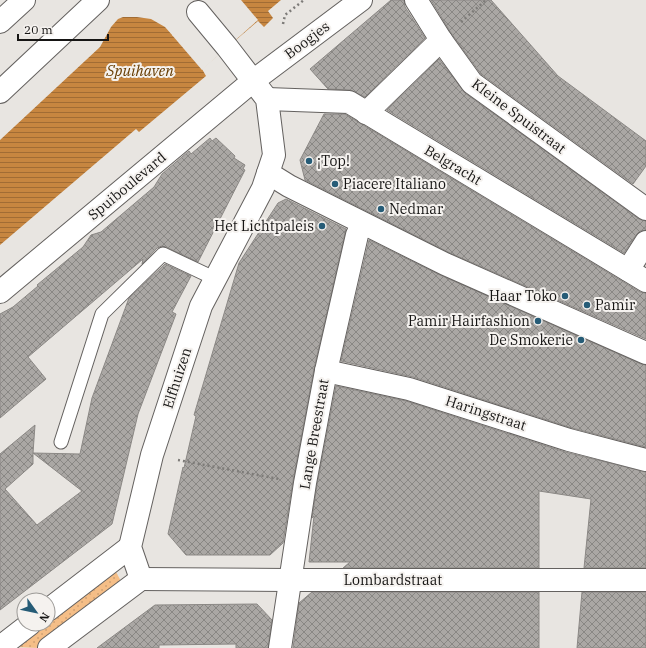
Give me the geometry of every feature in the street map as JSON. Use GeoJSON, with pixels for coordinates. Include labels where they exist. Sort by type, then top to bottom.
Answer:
{"type":"FeatureCollection","features":[{"type":"Feature","properties":{"kind":"street"},"geometry":{"type":"LineString","coordinates":[[0,22],[24,0]]}},
{"type":"Feature","properties":{"kind":"street"},"geometry":{"type":"LineString","coordinates":[[0,92],[98,0]]}},
{"type":"Feature","properties":{"kind":"street","name":"Boogjes"},"geometry":{"type":"LineString","coordinates":[[254,81],[361,0]]}},
{"type":"Feature","properties":{"kind":"street","name":"Kleine Spuistraat"},"geometry":{"type":"LineString","coordinates":[[416,0],[441,40],[472,83],[646,209]]}},
{"type":"Feature","properties":{"kind":"street"},"geometry":{"type":"LineString","coordinates":[[192,4],[267,99]]}},
{"type":"Feature","properties":{"kind":"street"},"geometry":{"type":"LineString","coordinates":[[366,113],[441,40]]}},
{"type":"Feature","properties":{"kind":"street","name":"Spuiboulevard"},"geometry":{"type":"LineString","coordinates":[[0,292],[254,81]]}},
{"type":"Feature","properties":{"kind":"street","name":"Belgracht"},"geometry":{"type":"LineString","coordinates":[[267,99],[349,102],[637,276],[646,242]]}},
{"type":"Feature","properties":{"kind":"street","name":"Elfhuizen"},"geometry":{"type":"LineString","coordinates":[[130,547],[152,455],[201,306],[266,180],[274,155],[267,99]]}},
{"type":"Feature","properties":{"kind":"street"},"geometry":{"type":"LineString","coordinates":[[266,180],[289,186],[362,224],[445,264],[646,354]]}},
{"type":"Feature","properties":{"kind":"street","name":"Lange Breestraat"},"geometry":{"type":"LineString","coordinates":[[280,648],[289,580],[305,483],[326,371],[357,235],[362,224]]}},
{"type":"Feature","properties":{"kind":"street","name":"Haringstraat"},"geometry":{"type":"LineString","coordinates":[[326,371],[409,389],[569,440],[646,460]]}},
{"type":"Feature","properties":{"kind":"street"},"geometry":{"type":"LineString","coordinates":[[49,648],[141,579],[130,547],[56,604]]}},
{"type":"Feature","properties":{"kind":"street","name":"Lombardstraat"},"geometry":{"type":"LineString","coordinates":[[141,579],[646,580]]}},
{"type":"Feature","properties":{"kind":"street"},"geometry":{"type":"LineString","coordinates":[[0,647],[20,632]]}},
{"type":"Feature","properties":{"kind":"lane"},"geometry":{"type":"LineString","coordinates":[[61,442],[102,314],[163,254],[216,279]]}},
{"type":"Feature","properties":{"kind":"path"},"geometry":{"type":"LineString","coordinates":[[283,22],[285,15],[304,0]]}},
{"type":"Feature","properties":{"kind":"path"},"geometry":{"type":"LineString","coordinates":[[441,40],[486,0]]}},
{"type":"Feature","properties":{"kind":"path"},"geometry":{"type":"LineString","coordinates":[[152,455],[305,483]]}},
{"type":"Feature","properties":{"kind":"shaded area"},"geometry":{"type":"Polygon","coordinates":[[[116,572],[122,583],[38,648],[16,647],[36,632],[56,632],[56,617],[116,572]]]}},
{"type":"Feature","properties":{"kind":"water","name":"Spuihaven"},"geometry":{"type":"Polygon","coordinates":[[[215,0],[281,0],[268,11],[273,18],[264,27],[258,21],[202,69],[206,76],[139,132],[136,129],[0,245],[0,140],[100,47],[111,27],[118,19],[123,17],[137,17],[151,19],[165,27],[173,36],[215,0]]]}},
{"type":"Feature","properties":{"kind":"pier"},"geometry":{"type":"Polygon","coordinates":[[[213,0],[241,0],[258,20],[202,70],[172,35],[213,0]]]}},
{"type":"Feature","properties":{"kind":"building"},"geometry":{"type":"Polygon","coordinates":[[[391,0],[404,0],[405,7],[425,38],[365,97],[350,90],[328,89],[310,69],[391,0]]]}},
{"type":"Feature","properties":{"kind":"building"},"geometry":{"type":"Polygon","coordinates":[[[431,0],[491,0],[558,76],[646,141],[646,166],[633,184],[481,74],[451,33],[431,0]]]}},
{"type":"Feature","properties":{"kind":"building"},"geometry":{"type":"Polygon","coordinates":[[[439,59],[465,93],[639,219],[646,221],[646,230],[640,231],[636,235],[624,253],[387,110],[439,59]]]}},
{"type":"Feature","properties":{"kind":"building"},"geometry":{"type":"Polygon","coordinates":[[[324,114],[345,114],[640,292],[646,293],[646,339],[450,253],[305,180],[300,160],[324,114]]]}},
{"type":"Feature","properties":{"kind":"building"},"geometry":{"type":"Polygon","coordinates":[[[210,138],[212,141],[216,138],[235,156],[234,158],[245,165],[243,169],[245,170],[198,262],[162,246],[157,248],[142,264],[143,259],[28,357],[46,379],[0,418],[0,314],[13,307],[83,247],[91,235],[101,232],[154,187],[162,174],[189,151],[191,154],[210,138]]]}},
{"type":"Feature","properties":{"kind":"building"},"geometry":{"type":"Polygon","coordinates":[[[286,199],[346,229],[314,369],[283,543],[270,555],[186,555],[168,534],[196,416],[194,415],[239,263],[278,203],[286,199]]]}},
{"type":"Feature","properties":{"kind":"building"},"geometry":{"type":"Polygon","coordinates":[[[369,240],[440,275],[646,365],[646,447],[572,428],[413,377],[341,361],[369,240]]]}},
{"type":"Feature","properties":{"kind":"building"},"geometry":{"type":"Polygon","coordinates":[[[165,264],[191,276],[172,312],[176,314],[138,414],[112,524],[23,592],[16,592],[16,598],[0,610],[0,454],[35,425],[33,453],[80,454],[92,398],[129,298],[165,264]],[[33,453],[33,464],[5,489],[37,525],[82,491],[33,453]]]}},
{"type":"Feature","properties":{"kind":"building"},"geometry":{"type":"Polygon","coordinates":[[[336,386],[406,401],[565,452],[646,472],[646,568],[584,568],[591,499],[539,491],[539,568],[343,568],[350,562],[309,562],[314,516],[312,518],[317,485],[336,386]]]}},
{"type":"Feature","properties":{"kind":"building"},"geometry":{"type":"Polygon","coordinates":[[[312,592],[539,592],[539,648],[293,648],[299,603],[312,592]]]}},
{"type":"Feature","properties":{"kind":"building"},"geometry":{"type":"Polygon","coordinates":[[[582,592],[646,592],[646,648],[577,648],[582,592]]]}},
{"type":"Feature","properties":{"kind":"building"},"geometry":{"type":"Polygon","coordinates":[[[257,604],[272,620],[268,648],[236,648],[236,644],[159,645],[159,648],[97,648],[155,605],[257,604]]]}},
{"type":"Feature","properties":{"kind":"place","name":"¡Top!"},"geometry":{"type":"Point","coordinates":[309,161]}},
{"type":"Feature","properties":{"kind":"place","name":"Piacere Italiano"},"geometry":{"type":"Point","coordinates":[335,184]}},
{"type":"Feature","properties":{"kind":"place","name":"Nedmar"},"geometry":{"type":"Point","coordinates":[381,209]}},
{"type":"Feature","properties":{"kind":"place","name":"Het Lichtpaleis"},"geometry":{"type":"Point","coordinates":[322,226]}},
{"type":"Feature","properties":{"kind":"place","name":"Haar Toko"},"geometry":{"type":"Point","coordinates":[565,296]}},
{"type":"Feature","properties":{"kind":"place","name":"Pamir"},"geometry":{"type":"Point","coordinates":[587,305]}},
{"type":"Feature","properties":{"kind":"place","name":"Pamir Hairfashion"},"geometry":{"type":"Point","coordinates":[538,321]}},
{"type":"Feature","properties":{"kind":"place","name":"De Smokerie"},"geometry":{"type":"Point","coordinates":[581,340]}}]}
